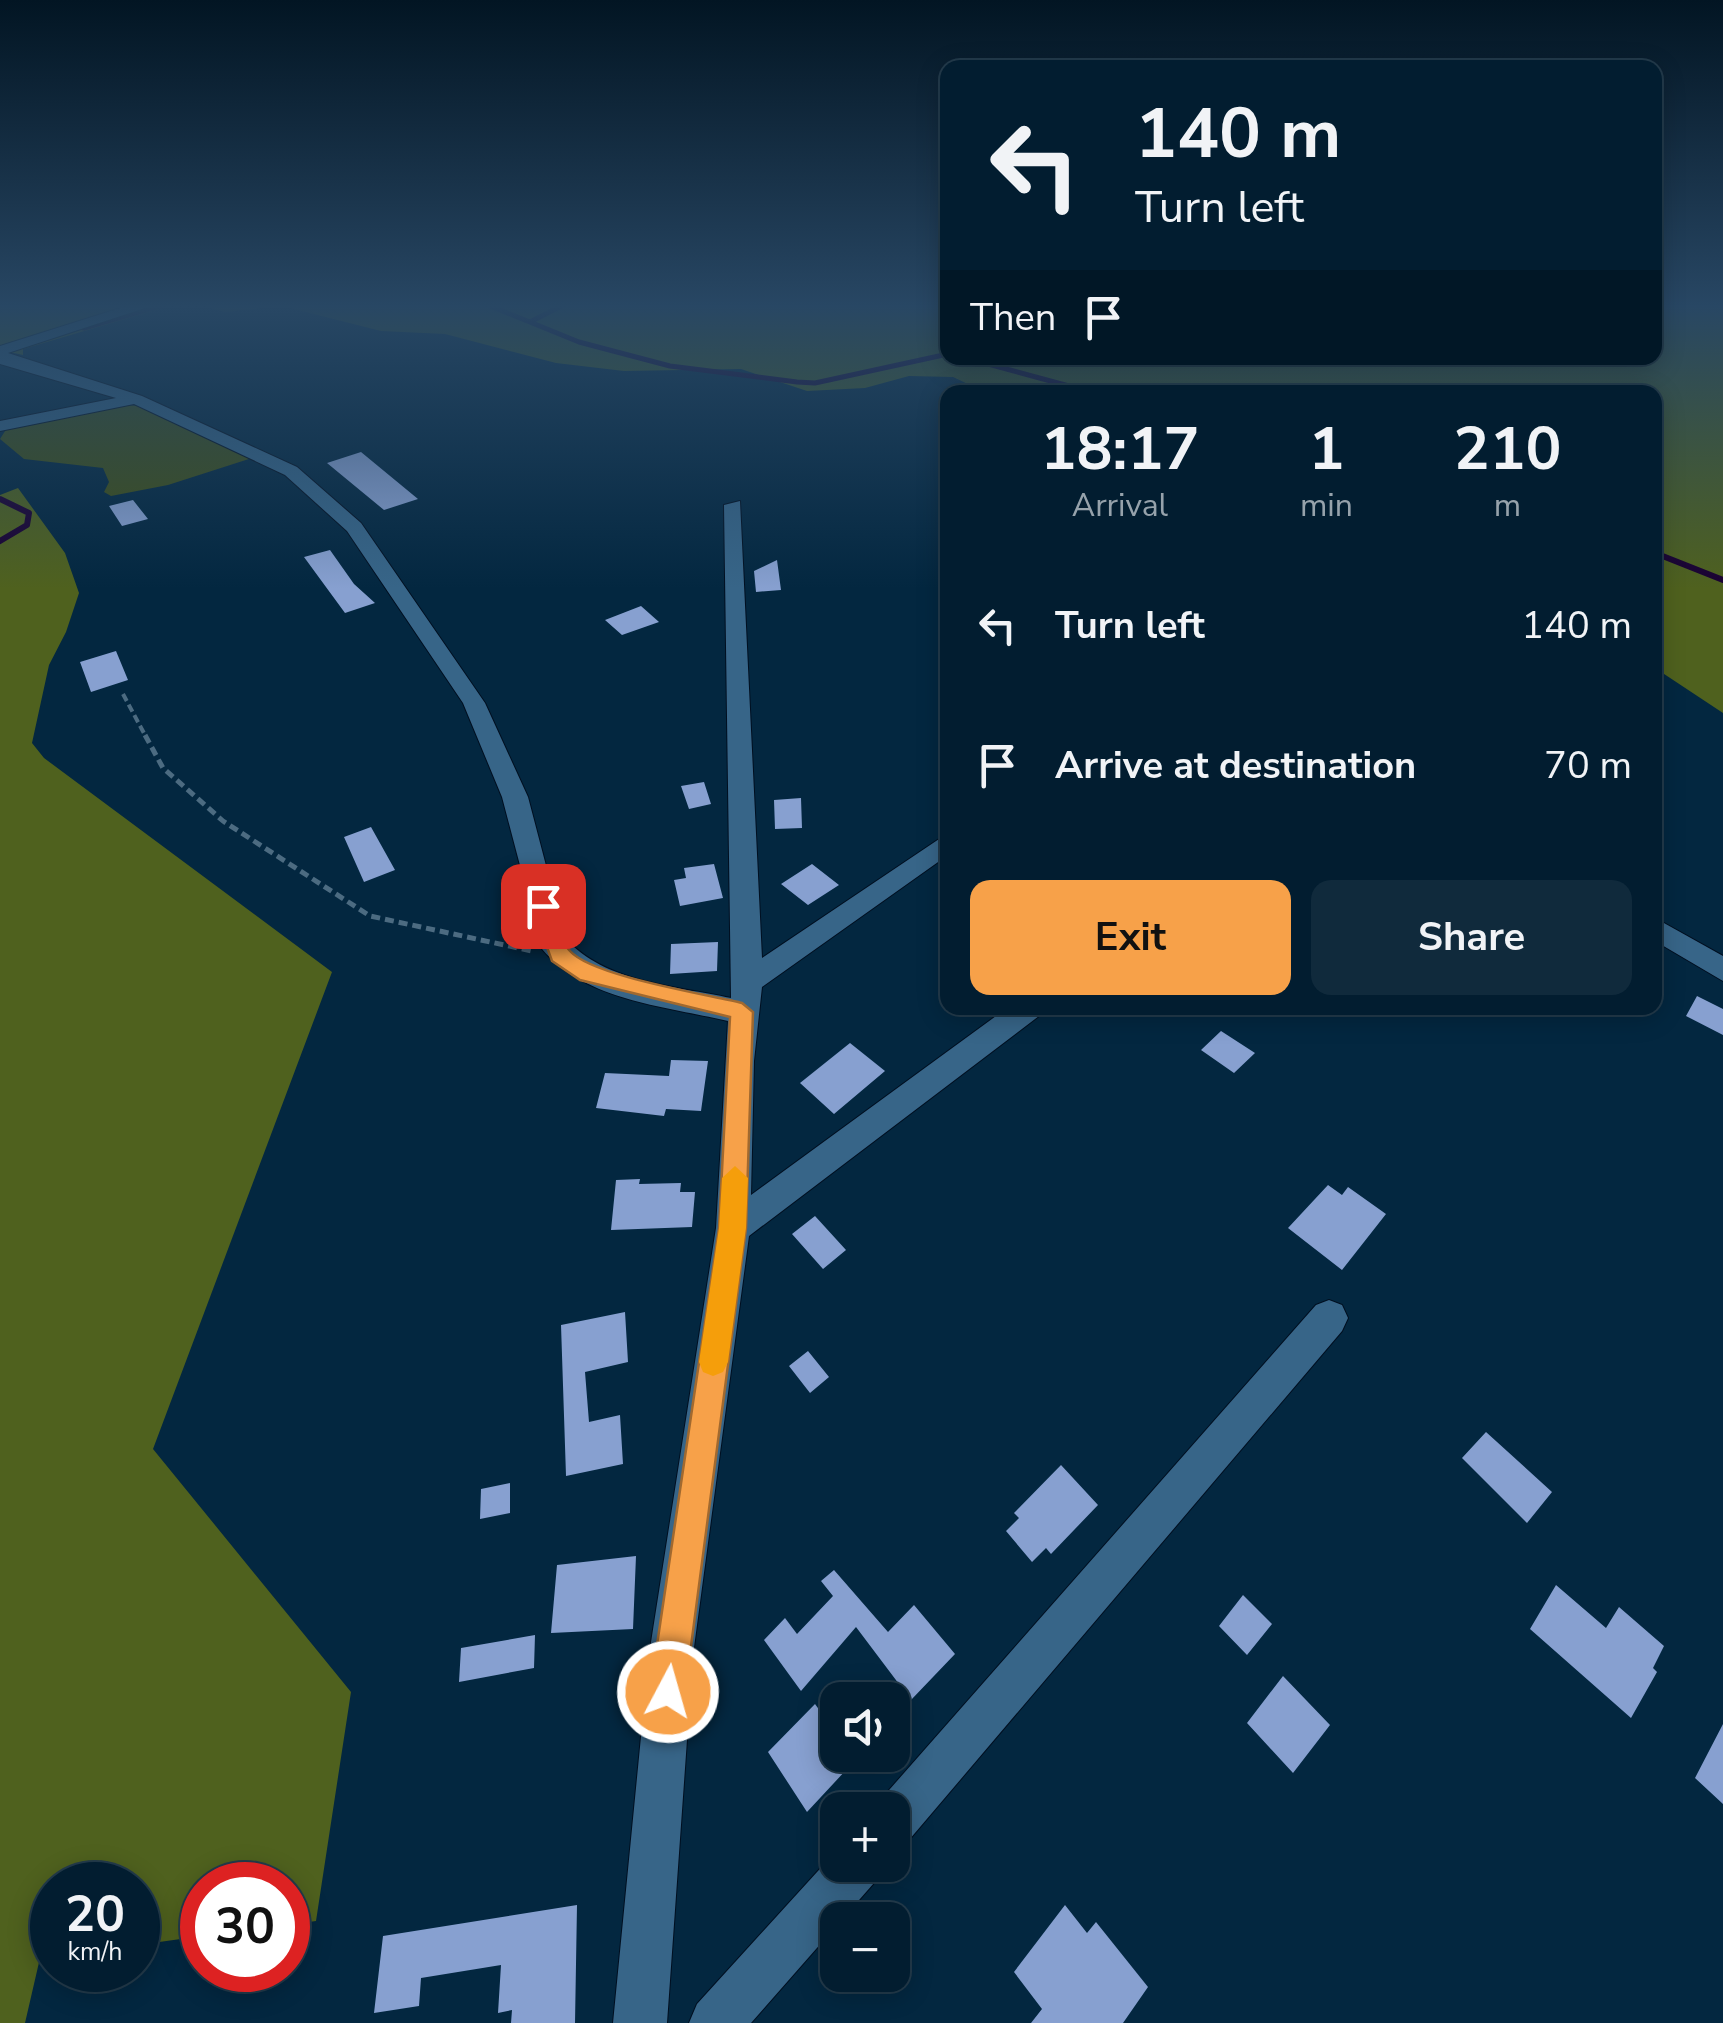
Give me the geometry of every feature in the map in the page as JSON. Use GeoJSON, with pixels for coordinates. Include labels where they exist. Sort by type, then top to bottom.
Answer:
{"type":"FeatureCollection","features":[{"type":"Feature","properties":{"kind":"street"},"geometry":{"type":"LineString","coordinates":[[0,426],[134,399]]}},
{"type":"Feature","properties":{"kind":"street"},"geometry":{"type":"LineString","coordinates":[[137,399],[291,471],[354,527],[474,703],[515,797],[552,942],[560,955],[588,974],[745,997],[940,848]]}},
{"type":"Feature","properties":{"kind":"street"},"geometry":{"type":"LineString","coordinates":[[640,2023],[671,1655],[733,1228],[745,997],[732,505]]}},
{"type":"Feature","properties":{"kind":"street"},"geometry":{"type":"LineString","coordinates":[[1662,932],[1723,970]]}},
{"type":"Feature","properties":{"kind":"street"},"geometry":{"type":"LineString","coordinates":[[733,1228],[1019,1015]]}},
{"type":"Feature","properties":{"kind":"street"},"geometry":{"type":"LineString","coordinates":[[910,1803],[1329,1318]]}},
{"type":"Feature","properties":{"kind":"street"},"geometry":{"type":"LineString","coordinates":[[716,2023],[841,1882]]}},
{"type":"Feature","properties":{"kind":"path"},"geometry":{"type":"LineString","coordinates":[[123,694],[164,768],[223,821],[370,916],[560,955]]}},
{"type":"Feature","properties":{"kind":"green space"},"geometry":{"type":"Polygon","coordinates":[[[1662,399],[1723,399],[1723,713],[1662,673],[1662,399]]]}},
{"type":"Feature","properties":{"kind":"green space"},"geometry":{"type":"Polygon","coordinates":[[[125,405],[143,406],[252,458],[168,485],[111,496],[104,492],[109,482],[103,468],[24,459],[0,439],[7,428],[125,405]]]}},
{"type":"Feature","properties":{"kind":"green space"},"geometry":{"type":"Polygon","coordinates":[[[18,488],[65,553],[79,593],[49,665],[32,743],[44,758],[332,972],[153,1449],[351,1692],[316,1921],[310,1922],[310,1862],[180,1862],[180,1939],[160,1942],[160,1862],[30,1862],[32,1992],[25,2023],[0,2023],[0,495],[18,488]]]}},
{"type":"Feature","properties":{"kind":"building"},"geometry":{"type":"Polygon","coordinates":[[[361,452],[418,499],[384,510],[327,463],[361,452]]]}},
{"type":"Feature","properties":{"kind":"building"},"geometry":{"type":"Polygon","coordinates":[[[133,500],[148,519],[122,526],[109,506],[133,500]]]}},
{"type":"Feature","properties":{"kind":"building"},"geometry":{"type":"Polygon","coordinates":[[[330,550],[354,584],[375,603],[345,613],[304,557],[330,550]]]}},
{"type":"Feature","properties":{"kind":"building"},"geometry":{"type":"Polygon","coordinates":[[[777,560],[781,590],[756,592],[754,571],[777,560]]]}},
{"type":"Feature","properties":{"kind":"building"},"geometry":{"type":"Polygon","coordinates":[[[641,606],[659,622],[622,635],[605,620],[641,606]]]}},
{"type":"Feature","properties":{"kind":"building"},"geometry":{"type":"Polygon","coordinates":[[[116,651],[128,680],[91,692],[80,662],[116,651]]]}},
{"type":"Feature","properties":{"kind":"building"},"geometry":{"type":"Polygon","coordinates":[[[704,782],[711,804],[689,809],[681,786],[704,782]]]}},
{"type":"Feature","properties":{"kind":"building"},"geometry":{"type":"Polygon","coordinates":[[[801,798],[802,828],[775,829],[774,800],[801,798]]]}},
{"type":"Feature","properties":{"kind":"building"},"geometry":{"type":"Polygon","coordinates":[[[371,827],[395,870],[364,882],[344,837],[371,827]]]}},
{"type":"Feature","properties":{"kind":"building"},"geometry":{"type":"Polygon","coordinates":[[[714,864],[723,898],[680,906],[674,880],[686,878],[684,868],[714,864]]]}},
{"type":"Feature","properties":{"kind":"building"},"geometry":{"type":"Polygon","coordinates":[[[812,864],[839,885],[808,905],[781,884],[812,864]]]}},
{"type":"Feature","properties":{"kind":"building"},"geometry":{"type":"Polygon","coordinates":[[[718,942],[717,971],[670,974],[671,944],[718,942]]]}},
{"type":"Feature","properties":{"kind":"building"},"geometry":{"type":"Polygon","coordinates":[[[1697,996],[1723,1009],[1723,1035],[1686,1016],[1697,996]]]}},
{"type":"Feature","properties":{"kind":"building"},"geometry":{"type":"Polygon","coordinates":[[[1221,1031],[1255,1053],[1234,1073],[1201,1050],[1221,1031]]]}},
{"type":"Feature","properties":{"kind":"building"},"geometry":{"type":"Polygon","coordinates":[[[850,1043],[885,1071],[834,1114],[800,1083],[850,1043]]]}},
{"type":"Feature","properties":{"kind":"building"},"geometry":{"type":"Polygon","coordinates":[[[671,1060],[708,1061],[701,1111],[666,1109],[664,1116],[596,1108],[605,1073],[669,1076],[671,1060]]]}},
{"type":"Feature","properties":{"kind":"building"},"geometry":{"type":"Polygon","coordinates":[[[640,1179],[639,1184],[681,1183],[680,1192],[695,1192],[692,1227],[611,1230],[616,1180],[640,1179]]]}},
{"type":"Feature","properties":{"kind":"building"},"geometry":{"type":"Polygon","coordinates":[[[1328,1185],[1342,1195],[1348,1187],[1386,1214],[1342,1270],[1288,1228],[1328,1185]]]}},
{"type":"Feature","properties":{"kind":"building"},"geometry":{"type":"Polygon","coordinates":[[[815,1216],[846,1250],[823,1269],[792,1234],[815,1216]]]}},
{"type":"Feature","properties":{"kind":"building"},"geometry":{"type":"Polygon","coordinates":[[[625,1312],[628,1362],[585,1372],[589,1422],[620,1415],[623,1464],[566,1476],[561,1325],[625,1312]]]}},
{"type":"Feature","properties":{"kind":"building"},"geometry":{"type":"Polygon","coordinates":[[[808,1351],[829,1377],[810,1393],[789,1366],[808,1351]]]}},
{"type":"Feature","properties":{"kind":"building"},"geometry":{"type":"Polygon","coordinates":[[[1486,1432],[1552,1492],[1527,1523],[1462,1458],[1486,1432]]]}},
{"type":"Feature","properties":{"kind":"building"},"geometry":{"type":"Polygon","coordinates":[[[1061,1465],[1098,1505],[1051,1554],[1046,1548],[1032,1562],[1006,1531],[1019,1518],[1014,1513],[1061,1465]]]}},
{"type":"Feature","properties":{"kind":"building"},"geometry":{"type":"Polygon","coordinates":[[[510,1483],[510,1513],[480,1519],[481,1489],[510,1483]]]}},
{"type":"Feature","properties":{"kind":"building"},"geometry":{"type":"Polygon","coordinates":[[[636,1556],[633,1629],[551,1633],[557,1565],[636,1556]]]}},
{"type":"Feature","properties":{"kind":"building"},"geometry":{"type":"Polygon","coordinates":[[[834,1570],[888,1632],[914,1605],[955,1654],[911,1700],[910,1682],[897,1682],[856,1627],[801,1691],[764,1640],[785,1618],[797,1634],[833,1596],[821,1581],[834,1570]]]}},
{"type":"Feature","properties":{"kind":"building"},"geometry":{"type":"Polygon","coordinates":[[[1556,1585],[1606,1628],[1619,1607],[1664,1646],[1653,1668],[1657,1672],[1631,1718],[1530,1629],[1556,1585]]]}},
{"type":"Feature","properties":{"kind":"building"},"geometry":{"type":"Polygon","coordinates":[[[1243,1595],[1272,1624],[1247,1655],[1219,1626],[1243,1595]]]}},
{"type":"Feature","properties":{"kind":"building"},"geometry":{"type":"Polygon","coordinates":[[[535,1635],[534,1668],[459,1682],[461,1648],[535,1635]]]}},
{"type":"Feature","properties":{"kind":"building"},"geometry":{"type":"Polygon","coordinates":[[[1283,1676],[1330,1725],[1293,1773],[1247,1723],[1283,1676]]]}},
{"type":"Feature","properties":{"kind":"building"},"geometry":{"type":"Polygon","coordinates":[[[815,1704],[820,1711],[820,1772],[844,1772],[826,1792],[820,1792],[820,1798],[807,1812],[768,1752],[815,1704]]]}},
{"type":"Feature","properties":{"kind":"building"},"geometry":{"type":"Polygon","coordinates":[[[1723,1724],[1723,1804],[1695,1778],[1723,1724]]]}},
{"type":"Feature","properties":{"kind":"building"},"geometry":{"type":"Polygon","coordinates":[[[577,1905],[575,2023],[511,2023],[512,2010],[498,2013],[501,1965],[421,1978],[419,2006],[374,2013],[383,1936],[577,1905]]]}},
{"type":"Feature","properties":{"kind":"building"},"geometry":{"type":"Polygon","coordinates":[[[1065,1905],[1087,1933],[1096,1922],[1148,1987],[1123,2023],[1031,2023],[1042,2009],[1014,1972],[1065,1905]]]}},
{"type":"Feature","properties":{"kind":"waterway"},"geometry":{"type":"LineString","coordinates":[[0,499],[29,513],[27,525],[0,541]]}},
{"type":"Feature","properties":{"kind":"waterway"},"geometry":{"type":"LineString","coordinates":[[1662,556],[1723,580]]}},
{"type":"Feature","properties":{"kind":"slow traffic"},"geometry":{"type":"LineString","coordinates":[[713,1362],[733,1228],[735,1178]]}},
{"type":"Feature","properties":{"kind":"route"},"geometry":{"type":"LineString","coordinates":[[543,906],[552,942],[560,955],[588,974],[742,1012],[733,1228],[668,1692]]}}]}
